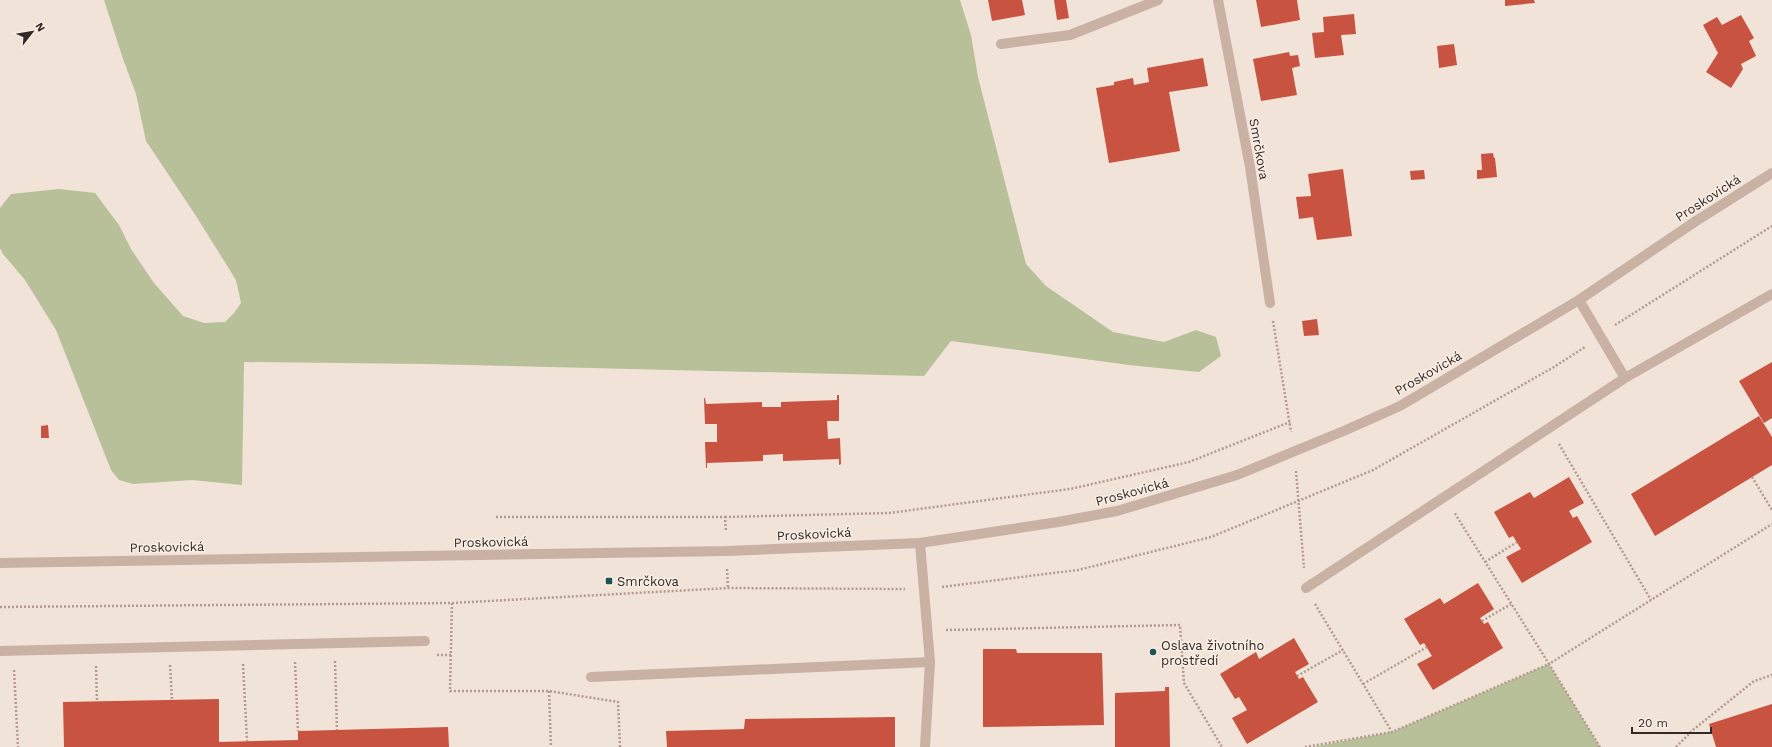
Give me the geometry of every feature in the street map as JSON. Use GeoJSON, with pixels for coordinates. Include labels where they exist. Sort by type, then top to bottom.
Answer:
{"type":"FeatureCollection","features":[{"type":"Feature","properties":{"kind":"street"},"geometry":{"type":"LineString","coordinates":[[1001,44],[1070,35],[1158,0]]}},
{"type":"Feature","properties":{"kind":"street","name":"Smrčkova"},"geometry":{"type":"LineString","coordinates":[[1218,0],[1250,167],[1270,302]]}},
{"type":"Feature","properties":{"kind":"street","name":"Proskovická"},"geometry":{"type":"LineString","coordinates":[[0,563],[727,552],[920,543],[1058,522],[1116,511],[1237,475],[1400,406],[1579,300],[1696,220],[1772,173]]}},
{"type":"Feature","properties":{"kind":"street"},"geometry":{"type":"LineString","coordinates":[[1306,588],[1625,378],[1772,294]]}},
{"type":"Feature","properties":{"kind":"street"},"geometry":{"type":"LineString","coordinates":[[1579,300],[1625,378]]}},
{"type":"Feature","properties":{"kind":"street"},"geometry":{"type":"LineString","coordinates":[[920,543],[930,662],[924,747]]}},
{"type":"Feature","properties":{"kind":"street"},"geometry":{"type":"LineString","coordinates":[[0,651],[425,641]]}},
{"type":"Feature","properties":{"kind":"street"},"geometry":{"type":"LineString","coordinates":[[591,677],[930,662]]}},
{"type":"Feature","properties":{"kind":"path"},"geometry":{"type":"LineString","coordinates":[[1584,349],[1621,320],[1772,226]]}},
{"type":"Feature","properties":{"kind":"path"},"geometry":{"type":"LineString","coordinates":[[496,517],[725,517],[889,513],[1070,489],[1189,462],[1290,422]]}},
{"type":"Feature","properties":{"kind":"path"},"geometry":{"type":"LineString","coordinates":[[1549,428],[1651,600]]}},
{"type":"Feature","properties":{"kind":"path"},"geometry":{"type":"LineString","coordinates":[[1752,477],[1772,510]]}},
{"type":"Feature","properties":{"kind":"path"},"geometry":{"type":"LineString","coordinates":[[1444,497],[1600,747]]}},
{"type":"Feature","properties":{"kind":"path"},"geometry":{"type":"LineString","coordinates":[[725,517],[728,588]]}},
{"type":"Feature","properties":{"kind":"path"},"geometry":{"type":"LineString","coordinates":[[1549,664],[1772,524]]}},
{"type":"Feature","properties":{"kind":"path"},"geometry":{"type":"LineString","coordinates":[[1485,562],[1517,542]]}},
{"type":"Feature","properties":{"kind":"path"},"geometry":{"type":"LineString","coordinates":[[452,603],[450,691],[549,691],[618,702],[620,747]]}},
{"type":"Feature","properties":{"kind":"path"},"geometry":{"type":"LineString","coordinates":[[1482,621],[1511,604]]}},
{"type":"Feature","properties":{"kind":"path"},"geometry":{"type":"LineString","coordinates":[[927,630],[1180,625],[1184,683],[1222,747]]}},
{"type":"Feature","properties":{"kind":"path"},"geometry":{"type":"LineString","coordinates":[[1363,684],[1427,647]]}},
{"type":"Feature","properties":{"kind":"path"},"geometry":{"type":"LineString","coordinates":[[1297,676],[1343,650]]}},
{"type":"Feature","properties":{"kind":"path"},"geometry":{"type":"LineString","coordinates":[[295,657],[298,731]]}},
{"type":"Feature","properties":{"kind":"path"},"geometry":{"type":"LineString","coordinates":[[335,657],[337,730]]}},
{"type":"Feature","properties":{"kind":"path"},"geometry":{"type":"LineString","coordinates":[[242,658],[247,741]]}},
{"type":"Feature","properties":{"kind":"path"},"geometry":{"type":"LineString","coordinates":[[170,659],[172,700]]}},
{"type":"Feature","properties":{"kind":"path"},"geometry":{"type":"LineString","coordinates":[[96,660],[97,702]]}},
{"type":"Feature","properties":{"kind":"path"},"geometry":{"type":"LineString","coordinates":[[1676,747],[1694,729],[1754,681],[1772,675]]}},
{"type":"Feature","properties":{"kind":"path"},"geometry":{"type":"LineString","coordinates":[[549,691],[551,747]]}},
{"type":"Feature","properties":{"kind":"path"},"geometry":{"type":"LineString","coordinates":[[1305,747],[1392,732]]}},
{"type":"Feature","properties":{"kind":"green space"},"geometry":{"type":"Polygon","coordinates":[[[104,0],[960,0],[971,35],[978,77],[1026,264],[1046,286],[1113,332],[1164,342],[1196,330],[1216,337],[1221,356],[1199,372],[1129,365],[951,341],[924,376],[425,364],[244,362],[242,485],[192,480],[133,484],[119,480],[111,470],[56,330],[25,280],[3,254],[0,248],[0,208],[11,194],[59,189],[95,193],[119,225],[131,249],[154,283],[183,316],[204,323],[225,322],[241,303],[236,280],[196,216],[146,141],[136,94],[104,0]]]}},
{"type":"Feature","properties":{"kind":"green space"},"geometry":{"type":"Polygon","coordinates":[[[1549,664],[1600,747],[1312,747],[1392,732],[1549,664]]]}},
{"type":"Feature","properties":{"kind":"building"},"geometry":{"type":"Polygon","coordinates":[[[988,0],[1022,0],[1025,15],[992,21],[988,0]]]}},
{"type":"Feature","properties":{"kind":"building"},"geometry":{"type":"Polygon","coordinates":[[[1054,0],[1066,0],[1069,18],[1057,20],[1054,0]]]}},
{"type":"Feature","properties":{"kind":"building"},"geometry":{"type":"Polygon","coordinates":[[[1256,0],[1297,0],[1300,20],[1261,27],[1256,0]]]}},
{"type":"Feature","properties":{"kind":"building"},"geometry":{"type":"Polygon","coordinates":[[[1505,0],[1534,0],[1535,3],[1505,6],[1505,0]]]}},
{"type":"Feature","properties":{"kind":"building"},"geometry":{"type":"Polygon","coordinates":[[[1354,14],[1356,34],[1341,35],[1344,55],[1315,58],[1312,33],[1324,32],[1323,17],[1354,14]]]}},
{"type":"Feature","properties":{"kind":"building"},"geometry":{"type":"Polygon","coordinates":[[[1741,15],[1754,38],[1749,41],[1756,56],[1741,64],[1743,69],[1731,88],[1706,72],[1718,53],[1703,25],[1717,17],[1722,25],[1741,15]]]}},
{"type":"Feature","properties":{"kind":"building"},"geometry":{"type":"Polygon","coordinates":[[[1454,44],[1457,65],[1439,68],[1437,46],[1454,44]]]}},
{"type":"Feature","properties":{"kind":"building"},"geometry":{"type":"Polygon","coordinates":[[[1289,52],[1290,56],[1298,55],[1300,66],[1292,68],[1297,95],[1261,101],[1253,59],[1289,52]]]}},
{"type":"Feature","properties":{"kind":"building"},"geometry":{"type":"Polygon","coordinates":[[[1203,58],[1208,86],[1169,92],[1180,151],[1109,163],[1096,88],[1114,85],[1114,82],[1133,78],[1134,85],[1149,82],[1147,68],[1203,58]]]}},
{"type":"Feature","properties":{"kind":"building"},"geometry":{"type":"Polygon","coordinates":[[[1493,153],[1497,177],[1477,179],[1477,170],[1482,170],[1481,154],[1493,153]]]}},
{"type":"Feature","properties":{"kind":"building"},"geometry":{"type":"Polygon","coordinates":[[[1343,169],[1352,236],[1317,240],[1313,217],[1299,219],[1296,197],[1311,196],[1308,174],[1343,169]]]}},
{"type":"Feature","properties":{"kind":"building"},"geometry":{"type":"Polygon","coordinates":[[[1424,170],[1425,179],[1411,180],[1410,171],[1424,170]]]}},
{"type":"Feature","properties":{"kind":"building"},"geometry":{"type":"Polygon","coordinates":[[[1317,319],[1319,335],[1304,336],[1302,321],[1317,319]]]}},
{"type":"Feature","properties":{"kind":"building"},"geometry":{"type":"Polygon","coordinates":[[[1772,362],[1772,418],[1764,423],[1739,381],[1772,362]]]}},
{"type":"Feature","properties":{"kind":"building"},"geometry":{"type":"Polygon","coordinates":[[[837,395],[839,395],[839,421],[827,421],[828,439],[840,438],[841,464],[839,465],[839,459],[783,461],[783,454],[763,455],[763,461],[707,463],[706,468],[705,442],[717,442],[717,424],[705,424],[704,398],[706,404],[762,402],[762,407],[781,407],[781,402],[837,400],[837,395]]]}},
{"type":"Feature","properties":{"kind":"building"},"geometry":{"type":"Polygon","coordinates":[[[1759,416],[1772,437],[1772,465],[1655,536],[1631,494],[1759,416]]]}},
{"type":"Feature","properties":{"kind":"building"},"geometry":{"type":"Polygon","coordinates":[[[48,425],[49,438],[41,438],[41,426],[48,425]]]}},
{"type":"Feature","properties":{"kind":"building"},"geometry":{"type":"Polygon","coordinates":[[[1569,477],[1584,503],[1569,511],[1573,518],[1577,516],[1592,542],[1522,583],[1506,557],[1521,549],[1513,536],[1509,538],[1494,512],[1530,492],[1534,498],[1569,477]]]}},
{"type":"Feature","properties":{"kind":"building"},"geometry":{"type":"Polygon","coordinates":[[[1478,583],[1494,609],[1480,618],[1484,624],[1488,622],[1503,648],[1433,690],[1417,664],[1432,656],[1424,643],[1420,645],[1404,619],[1440,598],[1444,604],[1478,583]]]}},
{"type":"Feature","properties":{"kind":"building"},"geometry":{"type":"Polygon","coordinates":[[[1294,638],[1309,664],[1295,672],[1299,679],[1303,677],[1318,702],[1247,744],[1232,718],[1247,710],[1239,697],[1235,699],[1220,674],[1256,652],[1259,659],[1294,638]]]}},
{"type":"Feature","properties":{"kind":"building"},"geometry":{"type":"Polygon","coordinates":[[[983,649],[1016,649],[1017,653],[1102,653],[1104,725],[983,727],[983,649]]]}},
{"type":"Feature","properties":{"kind":"building"},"geometry":{"type":"Polygon","coordinates":[[[1165,687],[1169,687],[1170,747],[1115,747],[1115,693],[1165,691],[1165,687]]]}},
{"type":"Feature","properties":{"kind":"building"},"geometry":{"type":"Polygon","coordinates":[[[219,699],[219,742],[298,740],[298,731],[448,727],[449,747],[64,747],[63,702],[219,699]]]}},
{"type":"Feature","properties":{"kind":"building"},"geometry":{"type":"Polygon","coordinates":[[[1772,704],[1772,747],[1716,747],[1709,724],[1772,704]]]}},
{"type":"Feature","properties":{"kind":"building"},"geometry":{"type":"Polygon","coordinates":[[[895,717],[895,747],[667,747],[666,731],[744,729],[745,719],[895,717]]]}},
{"type":"Feature","properties":{"kind":"place","name":"Smrčkova"},"geometry":{"type":"Point","coordinates":[609,581]}},
{"type":"Feature","properties":{"kind":"place","name":"Oslava životního prostředí"},"geometry":{"type":"Point","coordinates":[1153,652]}}]}
